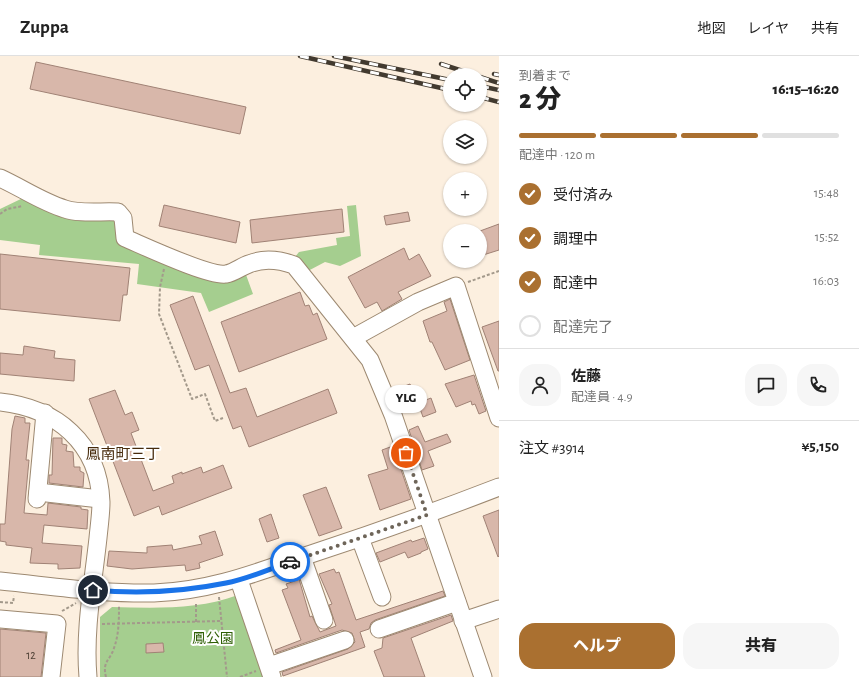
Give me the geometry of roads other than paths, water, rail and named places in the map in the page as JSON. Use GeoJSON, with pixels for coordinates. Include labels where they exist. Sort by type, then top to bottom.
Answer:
{"type":"FeatureCollection","features":[{"type":"Feature","properties":{"kind":"street"},"geometry":{"type":"LineString","coordinates":[[0,178],[26,190],[35,197],[66,210],[118,212],[123,218],[125,238],[167,256],[216,273],[227,274],[251,263],[281,260],[294,265],[370,360],[393,415],[483,677]]}},
{"type":"Feature","properties":{"kind":"street"},"geometry":{"type":"LineString","coordinates":[[353,338],[418,302],[456,286],[499,418]]}},
{"type":"Feature","properties":{"kind":"street"},"geometry":{"type":"LineString","coordinates":[[0,402],[16,404],[45,413],[68,428],[84,448],[96,472],[100,499],[93,590],[86,651],[88,677]]}},
{"type":"Feature","properties":{"kind":"street"},"geometry":{"type":"LineString","coordinates":[[45,413],[37,495],[100,499]]}},
{"type":"Feature","properties":{"kind":"street"},"geometry":{"type":"LineString","coordinates":[[0,581],[93,590],[154,593],[183,590],[239,580],[427,515],[499,487]]}},
{"type":"Feature","properties":{"kind":"street"},"geometry":{"type":"LineString","coordinates":[[360,538],[382,597]]}},
{"type":"Feature","properties":{"kind":"street"},"geometry":{"type":"LineString","coordinates":[[302,558],[324,620]]}},
{"type":"Feature","properties":{"kind":"street"},"geometry":{"type":"LineString","coordinates":[[239,580],[270,672],[345,640]]}},
{"type":"Feature","properties":{"kind":"street"},"geometry":{"type":"LineString","coordinates":[[379,629],[457,602]]}},
{"type":"Feature","properties":{"kind":"street"},"geometry":{"type":"LineString","coordinates":[[463,621],[499,609]]}},
{"type":"Feature","properties":{"kind":"street"},"geometry":{"type":"LineString","coordinates":[[0,619],[57,624],[51,677]]}},
{"type":"Feature","properties":{"kind":"railway"},"geometry":{"type":"LineString","coordinates":[[300,56],[443,88]]}},
{"type":"Feature","properties":{"kind":"railway"},"geometry":{"type":"LineString","coordinates":[[334,56],[443,79]]}},
{"type":"Feature","properties":{"kind":"railway"},"geometry":{"type":"LineString","coordinates":[[441,64],[453,68]]}},
{"type":"Feature","properties":{"kind":"railway"},"geometry":{"type":"LineString","coordinates":[[494,74],[499,75]]}},
{"type":"Feature","properties":{"kind":"railway"},"geometry":{"type":"LineString","coordinates":[[487,79],[499,83]]}},
{"type":"Feature","properties":{"kind":"railway"},"geometry":{"type":"LineString","coordinates":[[487,87],[499,90]]}},
{"type":"Feature","properties":{"kind":"railway"},"geometry":{"type":"LineString","coordinates":[[487,99],[499,102]]}},
{"type":"Feature","properties":{"kind":"place","name":"YLG"},"geometry":{"type":"Point","coordinates":[406,453]}},
{"type":"Feature","properties":{"kind":"district","name":"鳳南町三丁"},"geometry":{"type":"Point","coordinates":[123,454]}},
{"type":"Feature","properties":{"kind":"park label","name":"鳳公園"},"geometry":{"type":"Point","coordinates":[213,639]}}]}
